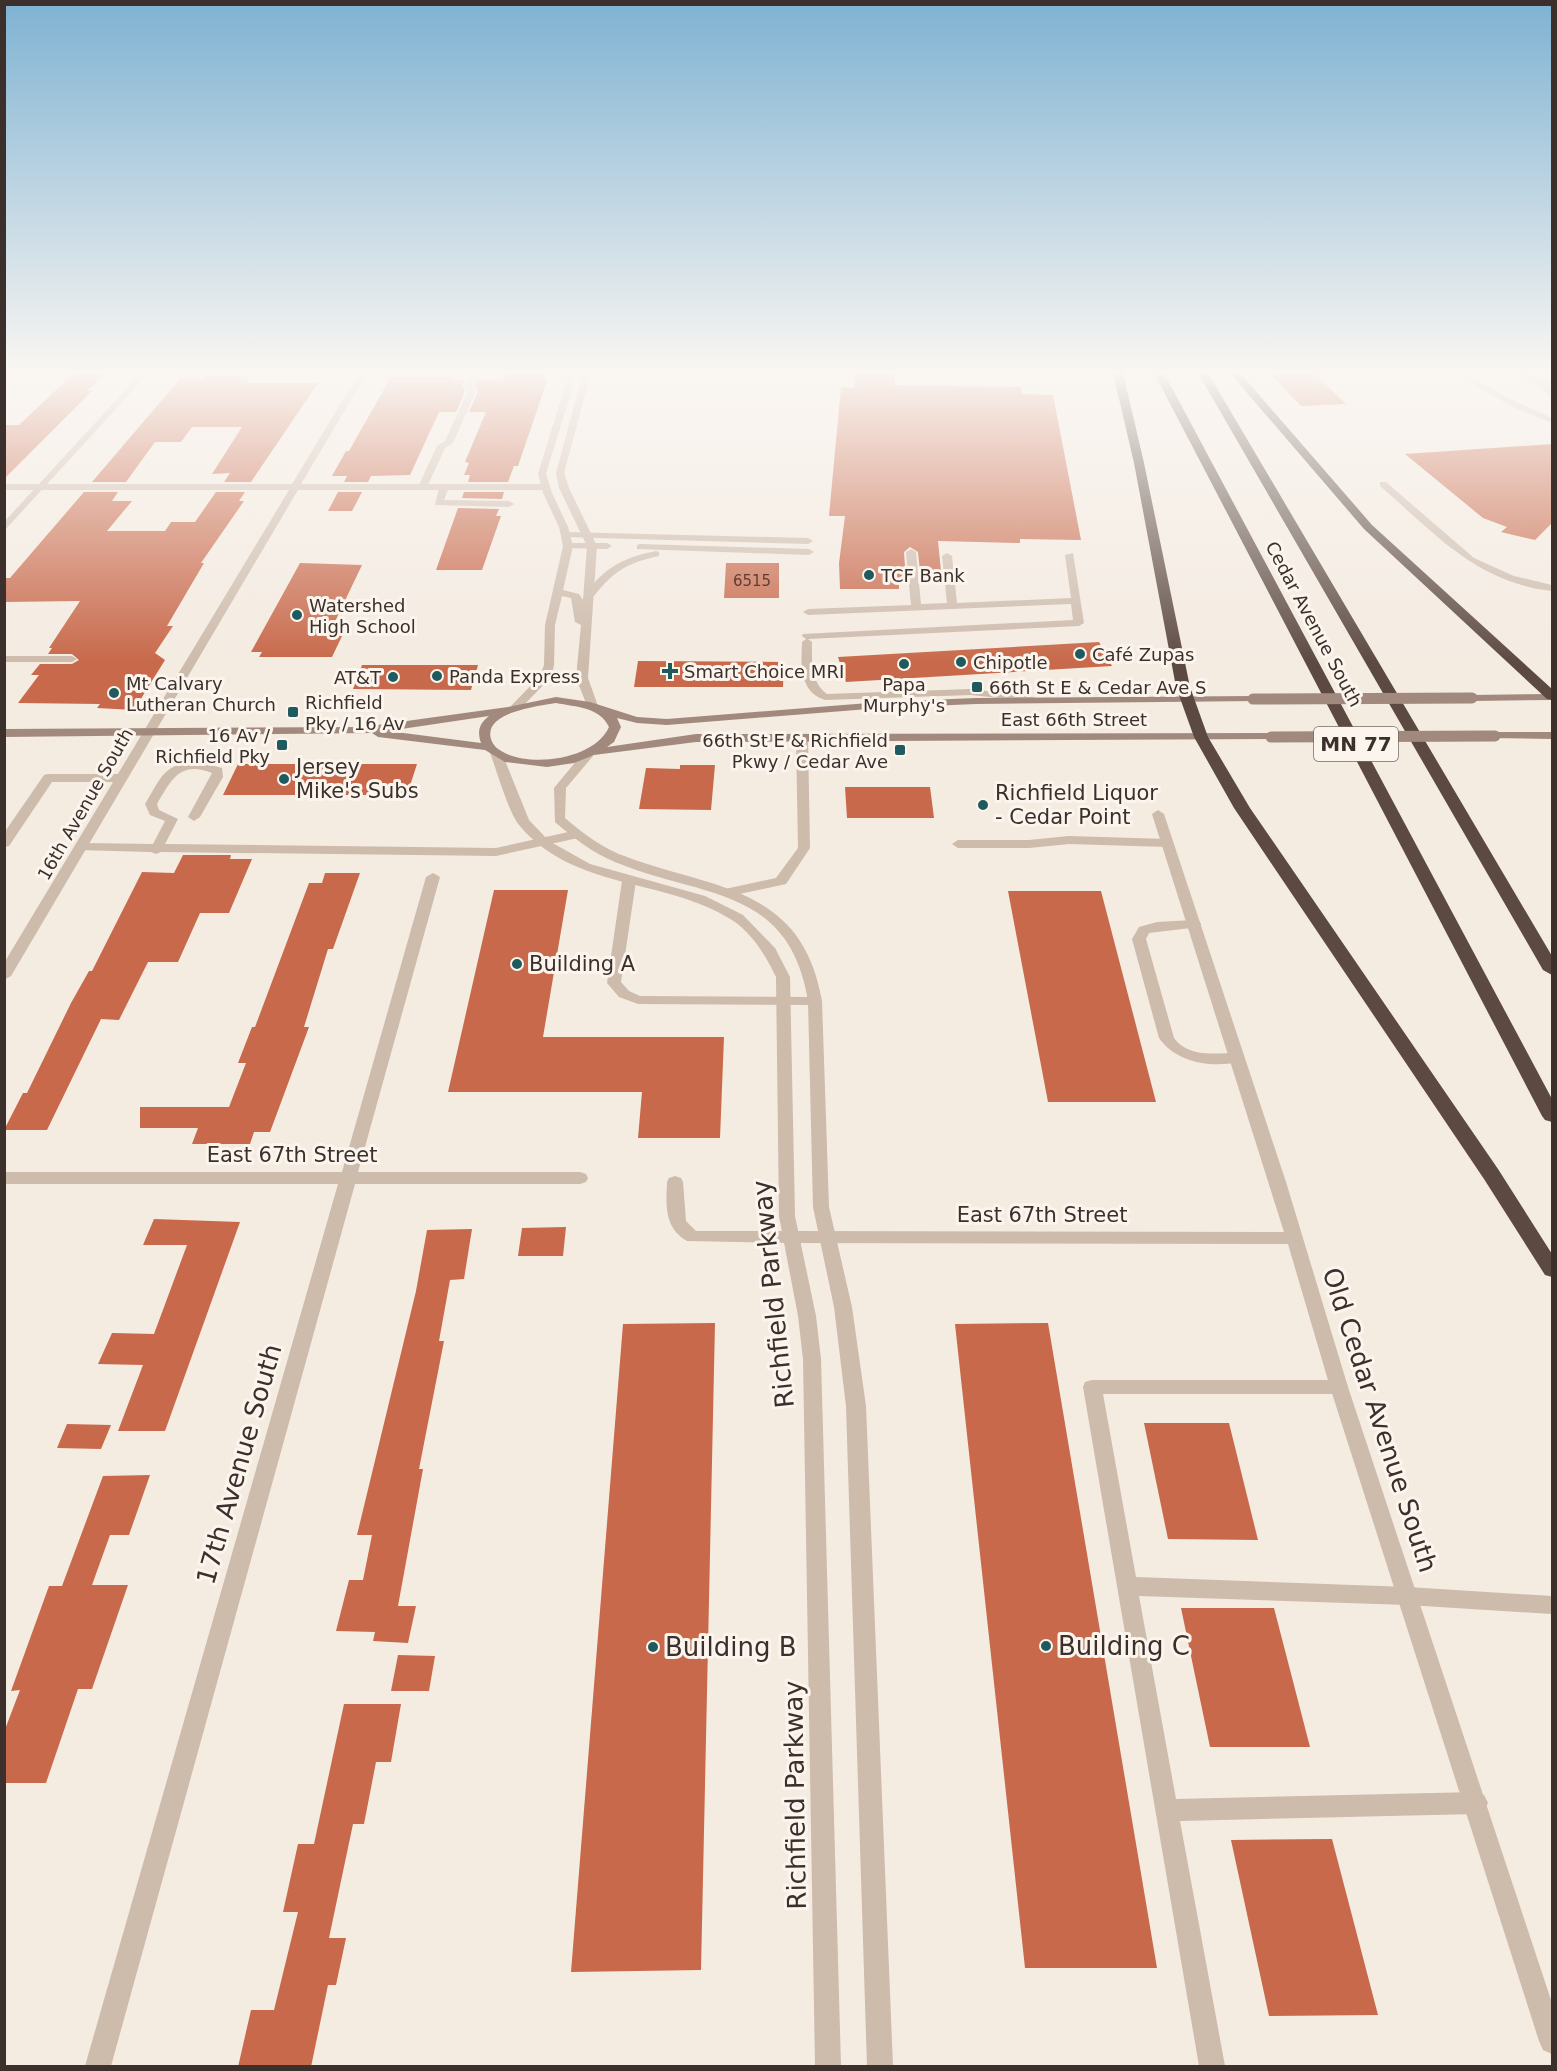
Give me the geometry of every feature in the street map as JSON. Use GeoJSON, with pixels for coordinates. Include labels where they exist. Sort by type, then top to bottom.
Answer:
{"type":"FeatureCollection","features":[{"type":"Feature","properties":{"kind":"highway"},"geometry":{"type":"LineString","coordinates":[[1140,470],[1183,687],[1201,737],[1242,808],[1491,1174],[1552,1270]]}},
{"type":"Feature","properties":{"kind":"highway","name":"Cedar Avenue South"},"geometry":{"type":"LineString","coordinates":[[1210,470],[1552,1116]]}},
{"type":"Feature","properties":{"kind":"highway","name":"Cedar Avenue South"},"geometry":{"type":"LineString","coordinates":[[1259,470],[1552,970]]}},
{"type":"Feature","properties":{"kind":"highway"},"geometry":{"type":"LineString","coordinates":[[1318,470],[1368,527],[1552,697]]}},
{"type":"Feature","properties":{"kind":"main road","name":"East 66th Street"},"geometry":{"type":"LineString","coordinates":[[512,708],[556,700],[592,706],[605,712],[637,720],[667,722],[881,705],[1033,700],[1552,697]]}},
{"type":"Feature","properties":{"kind":"main road"},"geometry":{"type":"LineString","coordinates":[[363,731],[512,708]]}},
{"type":"Feature","properties":{"kind":"main road"},"geometry":{"type":"LineString","coordinates":[[492,750],[483,738],[485,728],[494,718],[512,708]]}},
{"type":"Feature","properties":{"kind":"main road"},"geometry":{"type":"LineString","coordinates":[[592,754],[610,742],[616,732],[614,721],[605,712]]}},
{"type":"Feature","properties":{"kind":"main road"},"geometry":{"type":"LineString","coordinates":[[4,733],[363,731],[492,750]]}},
{"type":"Feature","properties":{"kind":"main road","name":"East 66th Street"},"geometry":{"type":"LineString","coordinates":[[492,750],[510,759],[538,763],[568,761],[592,754],[673,739],[1552,736]]}},
{"type":"Feature","properties":{"kind":"street"},"geometry":{"type":"LineString","coordinates":[[4,528],[57,470]]}},
{"type":"Feature","properties":{"kind":"street","name":"16th Avenue South"},"geometry":{"type":"LineString","coordinates":[[4,976],[305,470]]}},
{"type":"Feature","properties":{"kind":"street"},"geometry":{"type":"LineString","coordinates":[[423,487],[431,470]]}},
{"type":"Feature","properties":{"kind":"street"},"geometry":{"type":"LineString","coordinates":[[512,708],[545,677],[549,665],[550,625],[567,541],[545,488],[544,470]]}},
{"type":"Feature","properties":{"kind":"street"},"geometry":{"type":"LineString","coordinates":[[561,470],[564,488],[592,546],[582,678],[592,706]]}},
{"type":"Feature","properties":{"kind":"street"},"geometry":{"type":"LineString","coordinates":[[1383,484],[1471,560],[1486,570],[1502,578],[1552,588]]}},
{"type":"Feature","properties":{"kind":"street"},"geometry":{"type":"LineString","coordinates":[[4,487],[545,488]]}},
{"type":"Feature","properties":{"kind":"street"},"geometry":{"type":"LineString","coordinates":[[444,487],[438,504],[509,504]]}},
{"type":"Feature","properties":{"kind":"street"},"geometry":{"type":"LineString","coordinates":[[587,535],[808,547],[695,549],[592,546],[567,541],[587,535]]}},
{"type":"Feature","properties":{"kind":"street"},"geometry":{"type":"LineString","coordinates":[[590,594],[606,574],[628,560],[695,549]]}},
{"type":"Feature","properties":{"kind":"street"},"geometry":{"type":"LineString","coordinates":[[911,552],[916,607]]}},
{"type":"Feature","properties":{"kind":"street"},"geometry":{"type":"LineString","coordinates":[[1033,700],[971,692],[825,697],[814,691],[807,680],[807,639],[1078,623],[1070,555]]}},
{"type":"Feature","properties":{"kind":"street"},"geometry":{"type":"LineString","coordinates":[[947,556],[952,606]]}},
{"type":"Feature","properties":{"kind":"street"},"geometry":{"type":"LineString","coordinates":[[556,592],[575,596],[585,639]]}},
{"type":"Feature","properties":{"kind":"street"},"geometry":{"type":"LineString","coordinates":[[808,612],[1076,601]]}},
{"type":"Feature","properties":{"kind":"street"},"geometry":{"type":"LineString","coordinates":[[4,659],[72,659]]}},
{"type":"Feature","properties":{"kind":"street"},"geometry":{"type":"LineString","coordinates":[[730,892],[781,881],[804,848],[802,738]]}},
{"type":"Feature","properties":{"kind":"street","name":"Richfield Parkway"},"geometry":{"type":"LineString","coordinates":[[492,750],[523,821],[544,844],[585,867],[700,899],[738,918],[770,951],[783,978],[789,1237],[807,1317],[812,1359],[828,2067]]}},
{"type":"Feature","properties":{"kind":"street"},"geometry":{"type":"LineString","coordinates":[[592,754],[560,788],[559,819],[573,836],[601,853],[629,863],[730,892],[768,914],[791,936],[810,970],[815,1001],[821,1207],[826,1238],[843,1306],[856,1406],[880,2067]]}},
{"type":"Feature","properties":{"kind":"street"},"geometry":{"type":"LineString","coordinates":[[156,850],[172,819],[154,812],[152,804],[168,776],[186,767],[211,767],[218,771],[217,777],[194,817]]}},
{"type":"Feature","properties":{"kind":"street"},"geometry":{"type":"LineString","coordinates":[[4,843],[48,778],[122,778]]}},
{"type":"Feature","properties":{"kind":"street","name":"Old Cedar Avenue South"},"geometry":{"type":"LineString","coordinates":[[1158,814],[1294,1238],[1339,1387],[1552,2041]]}},
{"type":"Feature","properties":{"kind":"street"},"geometry":{"type":"LineString","coordinates":[[981,834],[1045,834],[1069,840]]}},
{"type":"Feature","properties":{"kind":"street"},"geometry":{"type":"LineString","coordinates":[[82,847],[156,850],[496,852],[544,844],[573,836]]}},
{"type":"Feature","properties":{"kind":"street"},"geometry":{"type":"LineString","coordinates":[[958,843],[1029,843],[1069,840],[1167,843]]}},
{"type":"Feature","properties":{"kind":"street","name":"17th Avenue South"},"geometry":{"type":"LineString","coordinates":[[98,2067],[433,877]]}},
{"type":"Feature","properties":{"kind":"street"},"geometry":{"type":"LineString","coordinates":[[629,881],[614,983],[624,994],[638,1000],[815,1001]]}},
{"type":"Feature","properties":{"kind":"street"},"geometry":{"type":"LineString","coordinates":[[1194,924],[1157,926],[1144,930],[1139,939],[1167,1038],[1173,1049],[1186,1055],[1237,1058]]}},
{"type":"Feature","properties":{"kind":"street","name":"East 67th Street"},"geometry":{"type":"LineString","coordinates":[[4,1178],[580,1178]]}},
{"type":"Feature","properties":{"kind":"street","name":"East 67th Street"},"geometry":{"type":"LineString","coordinates":[[675,1182],[677,1223],[683,1233],[704,1238],[1294,1238]]}},
{"type":"Feature","properties":{"kind":"street"},"geometry":{"type":"LineString","coordinates":[[1212,2067],[1092,1387],[1339,1387]]}},
{"type":"Feature","properties":{"kind":"street"},"geometry":{"type":"LineString","coordinates":[[1126,1586],[1408,1596],[1552,1605]]}},
{"type":"Feature","properties":{"kind":"street"},"geometry":{"type":"LineString","coordinates":[[1168,1810],[1476,1803]]}},
{"type":"Feature","properties":{"kind":"building"},"geometry":{"type":"Polygon","coordinates":[[[4,470],[13,470],[4,479],[4,470]]]}},
{"type":"Feature","properties":{"kind":"building"},"geometry":{"type":"Polygon","coordinates":[[[103,470],[135,470],[126,482],[92,482],[103,470]]]}},
{"type":"Feature","properties":{"kind":"building"},"geometry":{"type":"Polygon","coordinates":[[[215,470],[259,470],[251,482],[224,482],[230,473],[212,474],[215,470]]]}},
{"type":"Feature","properties":{"kind":"building"},"geometry":{"type":"Polygon","coordinates":[[[336,470],[412,470],[410,475],[371,476],[368,482],[344,482],[347,476],[332,476],[336,470]]]}},
{"type":"Feature","properties":{"kind":"building"},"geometry":{"type":"Polygon","coordinates":[[[466,470],[513,470],[508,482],[468,482],[470,475],[464,475],[466,470]]]}},
{"type":"Feature","properties":{"kind":"building"},"geometry":{"type":"Polygon","coordinates":[[[833,470],[1067,470],[1081,540],[1020,539],[1020,543],[938,541],[942,581],[921,581],[918,552],[910,547],[904,552],[906,581],[899,581],[899,589],[840,589],[839,563],[845,516],[829,516],[833,470]]]}},
{"type":"Feature","properties":{"kind":"building"},"geometry":{"type":"Polygon","coordinates":[[[1424,470],[1552,470],[1552,523],[1535,540],[1501,532],[1507,527],[1483,518],[1424,470]]]}},
{"type":"Feature","properties":{"kind":"building"},"geometry":{"type":"Polygon","coordinates":[[[84,492],[118,492],[112,501],[132,501],[107,531],[165,531],[171,522],[195,522],[216,492],[245,492],[239,501],[244,501],[201,563],[204,563],[167,626],[173,626],[155,653],[165,660],[134,710],[97,708],[100,704],[18,703],[39,675],[31,675],[40,664],[72,664],[79,660],[72,654],[48,654],[52,648],[49,648],[80,601],[4,602],[4,578],[10,578],[84,492]]]}},
{"type":"Feature","properties":{"kind":"building"},"geometry":{"type":"Polygon","coordinates":[[[338,492],[362,492],[352,511],[328,511],[338,492]]]}},
{"type":"Feature","properties":{"kind":"building"},"geometry":{"type":"Polygon","coordinates":[[[464,492],[504,492],[502,499],[462,498],[464,492]]]}},
{"type":"Feature","properties":{"kind":"building"},"geometry":{"type":"Polygon","coordinates":[[[458,508],[499,509],[496,516],[501,516],[482,570],[436,570],[458,508]]]}},
{"type":"Feature","properties":{"kind":"building","name":"Watershed High School"},"geometry":{"type":"Polygon","coordinates":[[[300,563],[362,565],[329,634],[343,634],[332,657],[259,657],[262,652],[251,652],[300,563]]]}},
{"type":"Feature","properties":{"kind":"building"},"geometry":{"type":"Polygon","coordinates":[[[726,563],[779,563],[779,598],[724,598],[726,563]]]}},
{"type":"Feature","properties":{"kind":"building"},"geometry":{"type":"Polygon","coordinates":[[[1099,642],[1112,666],[846,682],[838,657],[1099,642]]]}},
{"type":"Feature","properties":{"kind":"building"},"geometry":{"type":"Polygon","coordinates":[[[638,661],[784,662],[783,687],[634,687],[638,661]]]}},
{"type":"Feature","properties":{"kind":"building"},"geometry":{"type":"Polygon","coordinates":[[[362,665],[478,665],[471,690],[353,689],[362,665]]]}},
{"type":"Feature","properties":{"kind":"building"},"geometry":{"type":"Polygon","coordinates":[[[238,764],[417,764],[407,795],[223,795],[238,764]]]}},
{"type":"Feature","properties":{"kind":"building"},"geometry":{"type":"Polygon","coordinates":[[[680,765],[715,765],[711,810],[639,809],[646,768],[680,769],[680,765]]]}},
{"type":"Feature","properties":{"kind":"building"},"geometry":{"type":"Polygon","coordinates":[[[845,787],[930,787],[934,818],[847,818],[845,787]]]}},
{"type":"Feature","properties":{"kind":"building"},"geometry":{"type":"Polygon","coordinates":[[[183,855],[231,855],[230,859],[252,859],[229,913],[200,913],[178,962],[148,962],[119,1020],[101,1019],[47,1130],[4,1130],[23,1093],[27,1093],[71,1003],[89,971],[92,971],[142,872],[174,873],[183,855]]]}},
{"type":"Feature","properties":{"kind":"building"},"geometry":{"type":"Polygon","coordinates":[[[325,873],[360,873],[333,949],[328,949],[304,1027],[309,1027],[270,1132],[254,1132],[250,1144],[192,1144],[198,1128],[140,1128],[140,1107],[229,1107],[246,1063],[238,1063],[252,1027],[255,1027],[309,883],[322,883],[325,873]]]}},
{"type":"Feature","properties":{"kind":"building","name":"Building A"},"geometry":{"type":"Polygon","coordinates":[[[494,890],[568,890],[543,1037],[724,1037],[720,1138],[638,1138],[642,1092],[448,1092],[494,890]]]}},
{"type":"Feature","properties":{"kind":"building"},"geometry":{"type":"Polygon","coordinates":[[[1008,891],[1101,891],[1156,1102],[1048,1102],[1008,891]]]}},
{"type":"Feature","properties":{"kind":"building"},"geometry":{"type":"Polygon","coordinates":[[[154,1219],[240,1222],[165,1431],[118,1431],[143,1365],[98,1364],[112,1333],[154,1334],[187,1245],[143,1245],[154,1219]]]}},
{"type":"Feature","properties":{"kind":"building"},"geometry":{"type":"Polygon","coordinates":[[[566,1227],[563,1256],[518,1256],[522,1228],[566,1227]]]}},
{"type":"Feature","properties":{"kind":"building"},"geometry":{"type":"Polygon","coordinates":[[[472,1229],[464,1279],[450,1280],[439,1341],[444,1341],[419,1469],[423,1469],[398,1606],[416,1606],[408,1643],[373,1641],[375,1632],[336,1631],[349,1580],[363,1580],[372,1535],[357,1535],[416,1291],[427,1230],[472,1229]]]}},
{"type":"Feature","properties":{"kind":"building","name":"Building B"},"geometry":{"type":"Polygon","coordinates":[[[715,1323],[701,1970],[571,1972],[623,1324],[715,1323]]]}},
{"type":"Feature","properties":{"kind":"building","name":"Building C"},"geometry":{"type":"Polygon","coordinates":[[[1048,1323],[1157,1968],[1025,1968],[955,1324],[1048,1323]]]}},
{"type":"Feature","properties":{"kind":"building"},"geometry":{"type":"Polygon","coordinates":[[[1144,1423],[1229,1423],[1258,1540],[1168,1539],[1144,1423]]]}},
{"type":"Feature","properties":{"kind":"building"},"geometry":{"type":"Polygon","coordinates":[[[67,1424],[111,1425],[101,1449],[57,1448],[67,1424]]]}},
{"type":"Feature","properties":{"kind":"building"},"geometry":{"type":"Polygon","coordinates":[[[150,1475],[129,1535],[110,1535],[92,1585],[128,1585],[92,1689],[78,1689],[46,1783],[4,1783],[4,1732],[20,1690],[11,1691],[49,1586],[62,1586],[103,1476],[150,1475]]]}},
{"type":"Feature","properties":{"kind":"building"},"geometry":{"type":"Polygon","coordinates":[[[1181,1608],[1274,1608],[1310,1747],[1210,1747],[1181,1608]]]}},
{"type":"Feature","properties":{"kind":"building"},"geometry":{"type":"Polygon","coordinates":[[[398,1655],[435,1656],[429,1691],[391,1691],[398,1655]]]}},
{"type":"Feature","properties":{"kind":"building"},"geometry":{"type":"Polygon","coordinates":[[[344,1704],[401,1704],[391,1762],[376,1762],[364,1824],[353,1824],[329,1938],[346,1938],[336,1985],[328,1985],[311,2067],[238,2067],[251,2010],[274,2010],[298,1912],[283,1912],[298,1844],[314,1844],[344,1704]]]}},
{"type":"Feature","properties":{"kind":"building"},"geometry":{"type":"Polygon","coordinates":[[[1332,1839],[1378,2015],[1269,2016],[1231,1840],[1332,1839]]]}},
{"type":"Feature","properties":{"kind":"place","name":"TCF Bank"},"geometry":{"type":"Point","coordinates":[869,575]}},
{"type":"Feature","properties":{"kind":"place","name":"Watershed High School"},"geometry":{"type":"Point","coordinates":[297,615]}},
{"type":"Feature","properties":{"kind":"place","name":"Café Zupas"},"geometry":{"type":"Point","coordinates":[1080,654]}},
{"type":"Feature","properties":{"kind":"place","name":"Chipotle"},"geometry":{"type":"Point","coordinates":[961,662]}},
{"type":"Feature","properties":{"kind":"place","name":"Papa Murphy's"},"geometry":{"type":"Point","coordinates":[904,664]}},
{"type":"Feature","properties":{"kind":"place","name":"Smart Choice MRI"},"geometry":{"type":"Point","coordinates":[670,671]}},
{"type":"Feature","properties":{"kind":"place","name":"Panda Express"},"geometry":{"type":"Point","coordinates":[437,676]}},
{"type":"Feature","properties":{"kind":"place","name":"AT&T"},"geometry":{"type":"Point","coordinates":[393,677]}},
{"type":"Feature","properties":{"kind":"place","name":"66th St E & Cedar Ave S"},"geometry":{"type":"Point","coordinates":[977,687]}},
{"type":"Feature","properties":{"kind":"place","name":"Mt Calvary Lutheran Church"},"geometry":{"type":"Point","coordinates":[114,693]}},
{"type":"Feature","properties":{"kind":"place","name":"Richfield Pky / 16 Av"},"geometry":{"type":"Point","coordinates":[293,712]}},
{"type":"Feature","properties":{"kind":"place","name":"16 Av / Richfield Pky"},"geometry":{"type":"Point","coordinates":[282,745]}},
{"type":"Feature","properties":{"kind":"place","name":"66th St E & Richfield Pkwy / Cedar Ave"},"geometry":{"type":"Point","coordinates":[900,750]}},
{"type":"Feature","properties":{"kind":"place","name":"Jersey Mike's Subs"},"geometry":{"type":"Point","coordinates":[284,779]}},
{"type":"Feature","properties":{"kind":"place","name":"Richfield Liquor - Cedar Point"},"geometry":{"type":"Point","coordinates":[983,805]}},
{"type":"Feature","properties":{"kind":"place","name":"Building A"},"geometry":{"type":"Point","coordinates":[517,964]}},
{"type":"Feature","properties":{"kind":"place","name":"Building C"},"geometry":{"type":"Point","coordinates":[1046,1646]}},
{"type":"Feature","properties":{"kind":"place","name":"Building B"},"geometry":{"type":"Point","coordinates":[653,1647]}}]}
